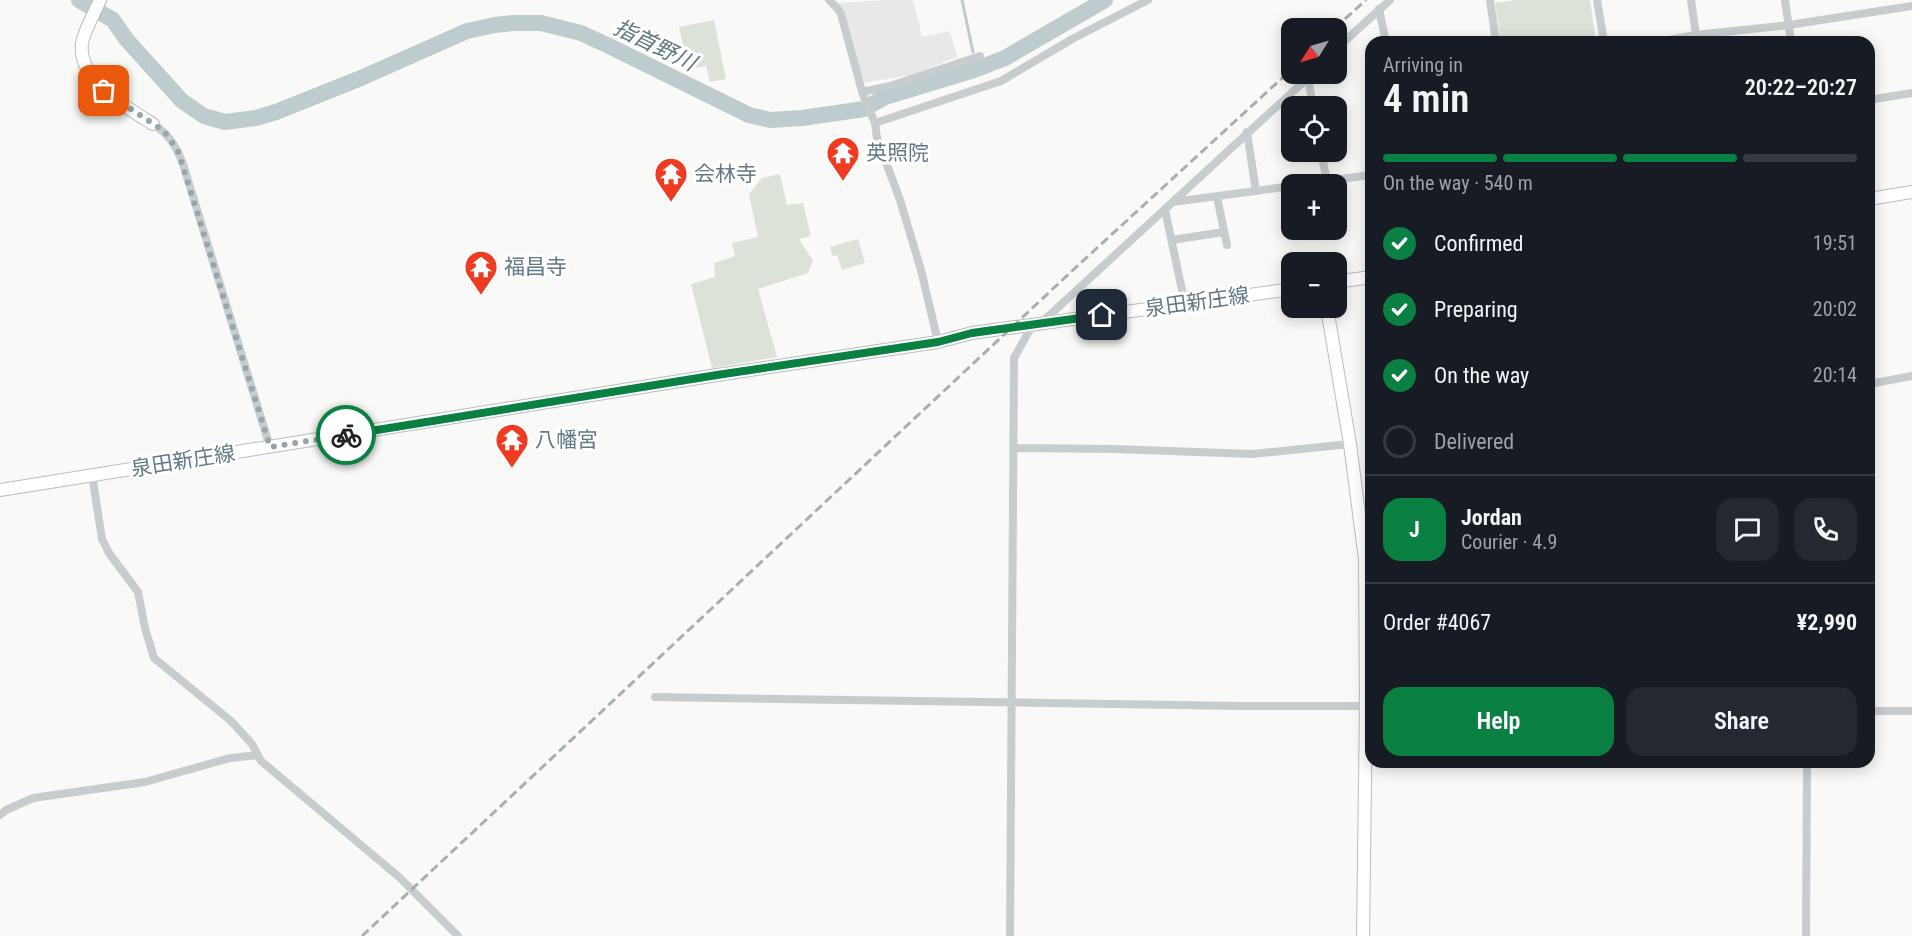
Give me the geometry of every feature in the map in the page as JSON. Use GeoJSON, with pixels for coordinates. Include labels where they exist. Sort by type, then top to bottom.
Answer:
{"type":"FeatureCollection","features":[{"type":"Feature","properties":{"kind":"main road"},"geometry":{"type":"LineString","coordinates":[[100,0],[82,43],[83,58],[93,78],[104,91],[153,124]]}},
{"type":"Feature","properties":{"kind":"main road"},"geometry":{"type":"LineString","coordinates":[[1875,198],[1912,192]]}},
{"type":"Feature","properties":{"kind":"main road"},"geometry":{"type":"LineString","coordinates":[[1347,280],[1365,278]]}},
{"type":"Feature","properties":{"kind":"main road","name":"泉田新庄線"},"geometry":{"type":"LineString","coordinates":[[0,490],[717,375],[938,342],[972,333],[1281,291]]}},
{"type":"Feature","properties":{"kind":"main road"},"geometry":{"type":"LineString","coordinates":[[1329,318],[1350,444],[1365,559]]}},
{"type":"Feature","properties":{"kind":"main road"},"geometry":{"type":"LineString","coordinates":[[1363,936],[1367,768]]}},
{"type":"Feature","properties":{"kind":"street"},"geometry":{"type":"LineString","coordinates":[[829,0],[841,14],[862,94],[875,123],[877,138],[909,230],[938,342]]}},
{"type":"Feature","properties":{"kind":"street"},"geometry":{"type":"LineString","coordinates":[[875,123],[1001,81],[1074,38],[1148,0]]}},
{"type":"Feature","properties":{"kind":"street"},"geometry":{"type":"LineString","coordinates":[[1347,39],[1390,0]]}},
{"type":"Feature","properties":{"kind":"street"},"geometry":{"type":"LineString","coordinates":[[1490,0],[1495,36]]}},
{"type":"Feature","properties":{"kind":"street"},"geometry":{"type":"LineString","coordinates":[[1597,0],[1603,36]]}},
{"type":"Feature","properties":{"kind":"street"},"geometry":{"type":"LineString","coordinates":[[1691,0],[1696,35]]}},
{"type":"Feature","properties":{"kind":"street"},"geometry":{"type":"LineString","coordinates":[[1785,0],[1790,36]]}},
{"type":"Feature","properties":{"kind":"street"},"geometry":{"type":"LineString","coordinates":[[1690,36],[1789,25],[1912,6]]}},
{"type":"Feature","properties":{"kind":"street"},"geometry":{"type":"LineString","coordinates":[[1379,9],[1385,36]]}},
{"type":"Feature","properties":{"kind":"street"},"geometry":{"type":"LineString","coordinates":[[862,94],[980,56]]}},
{"type":"Feature","properties":{"kind":"street"},"geometry":{"type":"LineString","coordinates":[[1010,936],[1014,358],[1037,324],[1166,210],[1301,84]]}},
{"type":"Feature","properties":{"kind":"street"},"geometry":{"type":"LineString","coordinates":[[1875,99],[1912,93]]}},
{"type":"Feature","properties":{"kind":"street"},"geometry":{"type":"LineString","coordinates":[[153,124],[164,131],[172,141],[183,164],[270,447]]}},
{"type":"Feature","properties":{"kind":"street"},"geometry":{"type":"LineString","coordinates":[[1247,132],[1256,192]]}},
{"type":"Feature","properties":{"kind":"street"},"geometry":{"type":"LineString","coordinates":[[1347,178],[1365,176]]}},
{"type":"Feature","properties":{"kind":"street"},"geometry":{"type":"LineString","coordinates":[[1173,202],[1281,188]]}},
{"type":"Feature","properties":{"kind":"street"},"geometry":{"type":"LineString","coordinates":[[1217,197],[1227,245]]}},
{"type":"Feature","properties":{"kind":"street"},"geometry":{"type":"LineString","coordinates":[[1166,210],[1185,304]]}},
{"type":"Feature","properties":{"kind":"street"},"geometry":{"type":"LineString","coordinates":[[1172,240],[1224,232]]}},
{"type":"Feature","properties":{"kind":"street"},"geometry":{"type":"LineString","coordinates":[[1875,383],[1912,376]]}},
{"type":"Feature","properties":{"kind":"street"},"geometry":{"type":"LineString","coordinates":[[1014,448],[1252,454],[1350,444]]}},
{"type":"Feature","properties":{"kind":"street"},"geometry":{"type":"LineString","coordinates":[[92,475],[102,539],[138,592],[154,658],[231,721],[252,744],[261,761],[399,877],[458,936]]}},
{"type":"Feature","properties":{"kind":"street"},"geometry":{"type":"LineString","coordinates":[[655,697],[1365,706]]}},
{"type":"Feature","properties":{"kind":"street"},"geometry":{"type":"LineString","coordinates":[[1875,711],[1912,711]]}},
{"type":"Feature","properties":{"kind":"street"},"geometry":{"type":"LineString","coordinates":[[0,814],[33,798],[145,782],[230,758],[258,755]]}},
{"type":"Feature","properties":{"kind":"street"},"geometry":{"type":"LineString","coordinates":[[1806,936],[1807,768]]}},
{"type":"Feature","properties":{"kind":"shaded area"},"geometry":{"type":"Polygon","coordinates":[[[913,0],[922,37],[950,31],[957,57],[912,75],[862,83],[838,3],[913,0]]]}},
{"type":"Feature","properties":{"kind":"shaded area"},"geometry":{"type":"Polygon","coordinates":[[[1517,0],[1590,0],[1595,36],[1500,36],[1495,3],[1517,0]]]}},
{"type":"Feature","properties":{"kind":"shaded area"},"geometry":{"type":"Polygon","coordinates":[[[714,20],[726,79],[710,82],[706,66],[688,69],[679,27],[714,20]]]}},
{"type":"Feature","properties":{"kind":"shaded area"},"geometry":{"type":"Polygon","coordinates":[[[780,174],[787,205],[803,203],[811,236],[799,239],[813,261],[808,273],[758,289],[777,357],[712,368],[691,284],[715,277],[714,263],[735,256],[732,243],[758,237],[749,194],[762,178],[780,174]]]}},
{"type":"Feature","properties":{"kind":"shaded area"},"geometry":{"type":"Polygon","coordinates":[[[858,239],[865,263],[842,270],[837,255],[832,256],[830,247],[858,239]]]}},
{"type":"Feature","properties":{"kind":"waterway","name":"指首野川"},"geometry":{"type":"LineString","coordinates":[[79,0],[113,20],[126,39],[182,101],[204,116],[225,122],[256,118],[276,112],[361,78],[467,31],[513,23],[541,23],[581,33],[749,115],[770,120],[802,118],[864,109],[885,97],[974,70],[1005,58],[1105,0]]}},
{"type":"Feature","properties":{"kind":"waterway"},"geometry":{"type":"LineString","coordinates":[[962,0],[973,52]]}},
{"type":"Feature","properties":{"kind":"railway"},"geometry":{"type":"LineString","coordinates":[[1346,18],[1366,0]]}},
{"type":"Feature","properties":{"kind":"railway"},"geometry":{"type":"LineString","coordinates":[[362,936],[1073,270],[1281,79]]}},
{"type":"Feature","properties":{"kind":"way so far"},"geometry":{"type":"LineString","coordinates":[[104,91],[164,131],[178,151],[270,447],[346,435]]}},
{"type":"Feature","properties":{"kind":"place","name":"英照院"},"geometry":{"type":"Point","coordinates":[843,182]}},
{"type":"Feature","properties":{"kind":"place","name":"会林寺"},"geometry":{"type":"Point","coordinates":[671,203]}},
{"type":"Feature","properties":{"kind":"place","name":"福昌寺"},"geometry":{"type":"Point","coordinates":[481,296]}},
{"type":"Feature","properties":{"kind":"place","name":"八幡宮"},"geometry":{"type":"Point","coordinates":[512,469]}},
{"type":"Feature","properties":{"kind":"route"},"geometry":{"type":"LineString","coordinates":[[346,435],[938,342],[972,333],[1102,315]]}}]}
